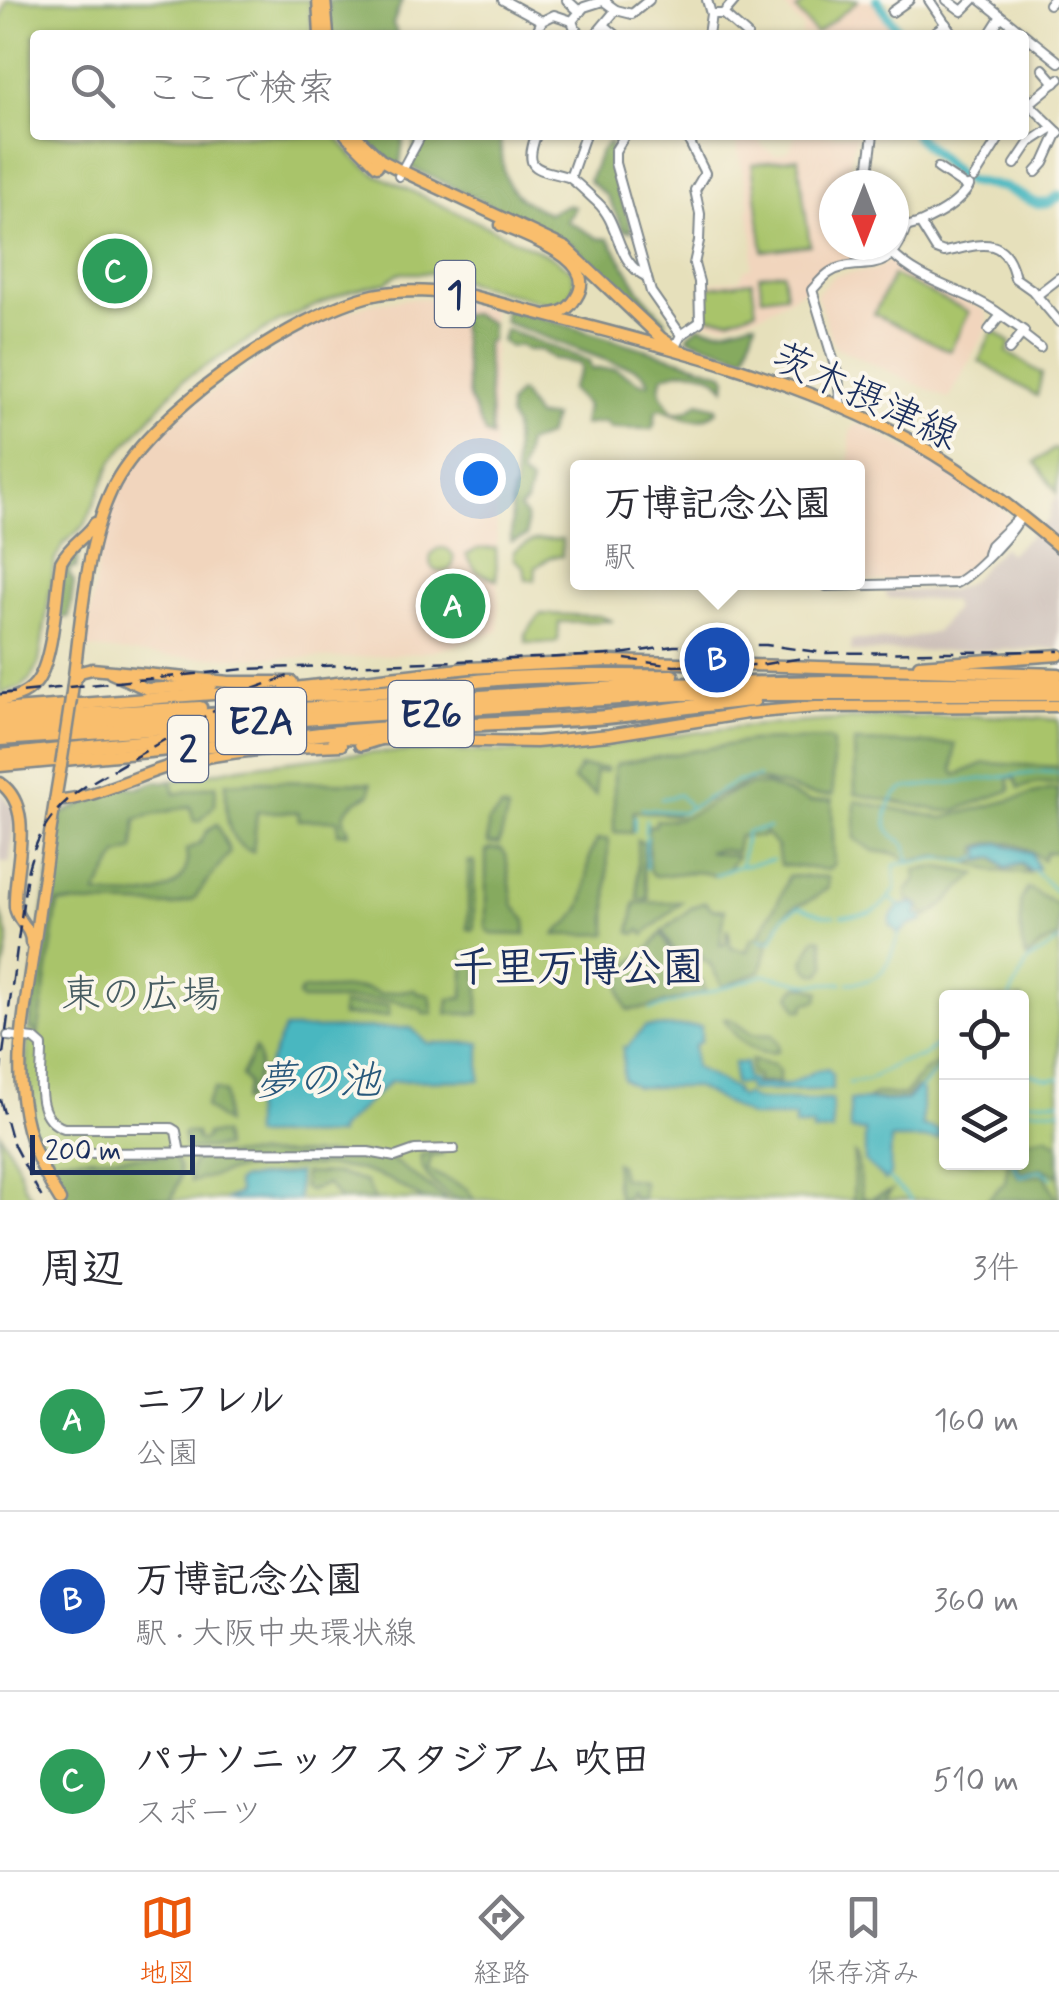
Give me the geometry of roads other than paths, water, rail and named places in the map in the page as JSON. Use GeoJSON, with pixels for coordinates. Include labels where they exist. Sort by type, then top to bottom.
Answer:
{"type":"FeatureCollection","features":[{"type":"Feature","properties":{"kind":"highway"},"geometry":{"type":"LineString","coordinates":[[246,691],[288,696],[331,695],[584,675],[774,676],[889,687]]}},
{"type":"Feature","properties":{"kind":"highway","name":"E2A"},"geometry":{"type":"LineString","coordinates":[[0,739],[680,694],[1059,684]]}},
{"type":"Feature","properties":{"kind":"highway","name":"E2A"},"geometry":{"type":"LineString","coordinates":[[0,729],[662,685],[889,687],[1059,694]]}},
{"type":"Feature","properties":{"kind":"highway"},"geometry":{"type":"LineString","coordinates":[[362,744],[402,732],[616,716],[889,687]]}},
{"type":"Feature","properties":{"kind":"highway","name":"E2A"},"geometry":{"type":"LineString","coordinates":[[0,719],[386,698],[422,700]]}},
{"type":"Feature","properties":{"kind":"highway","name":"E26"},"geometry":{"type":"LineString","coordinates":[[0,756],[522,703]]}},
{"type":"Feature","properties":{"kind":"highway"},"geometry":{"type":"LineString","coordinates":[[269,740],[428,725],[513,723]]}},
{"type":"Feature","properties":{"kind":"main road"},"geometry":{"type":"LineString","coordinates":[[322,0],[324,30]]}},
{"type":"Feature","properties":{"kind":"main road","name":"茨木摂津線"},"geometry":{"type":"LineString","coordinates":[[351,140],[377,166],[566,248],[661,338],[678,341],[686,354]]}},
{"type":"Feature","properties":{"kind":"main road","name":"茨木摂津線"},"geometry":{"type":"LineString","coordinates":[[360,140],[400,173],[571,260],[581,280],[580,293],[561,313],[536,313]]}},
{"type":"Feature","properties":{"kind":"main road","name":"茨木摂津線"},"geometry":{"type":"LineString","coordinates":[[59,1200],[40,1165],[24,1116],[13,1036],[31,959],[94,544],[103,509],[122,471],[148,437],[181,405],[275,340],[326,310],[382,293],[472,296],[686,354],[794,387],[840,406],[924,448],[1059,547]]}},
{"type":"Feature","properties":{"kind":"main road"},"geometry":{"type":"LineString","coordinates":[[0,701],[26,692],[39,679],[46,659],[61,562],[75,540],[92,529],[103,509]]}},
{"type":"Feature","properties":{"kind":"main road"},"geometry":{"type":"LineString","coordinates":[[868,670],[1059,655]]}},
{"type":"Feature","properties":{"kind":"main road","name":"2"},"geometry":{"type":"LineString","coordinates":[[0,710],[577,661],[698,661],[1059,674]]}},
{"type":"Feature","properties":{"kind":"main road"},"geometry":{"type":"LineString","coordinates":[[72,686],[80,672],[103,670],[243,682],[356,682]]}},
{"type":"Feature","properties":{"kind":"main road"},"geometry":{"type":"LineString","coordinates":[[103,670],[147,688],[215,685],[246,691]]}},
{"type":"Feature","properties":{"kind":"main road","name":"2"},"geometry":{"type":"LineString","coordinates":[[0,766],[269,740],[571,740],[816,706],[1059,709]]}},
{"type":"Feature","properties":{"kind":"main road"},"geometry":{"type":"LineString","coordinates":[[55,800],[75,800],[153,770],[260,749],[438,742]]}},
{"type":"Feature","properties":{"kind":"main road"},"geometry":{"type":"LineString","coordinates":[[0,783],[11,792],[20,809],[15,907],[18,918],[31,934],[31,959]]}},
{"type":"Feature","properties":{"kind":"street"},"geometry":{"type":"LineString","coordinates":[[503,0],[542,22]]}},
{"type":"Feature","properties":{"kind":"street"},"geometry":{"type":"LineString","coordinates":[[566,0],[580,12]]}},
{"type":"Feature","properties":{"kind":"street"},"geometry":{"type":"LineString","coordinates":[[572,21],[580,12],[605,1],[616,10],[632,14],[648,0]]}},
{"type":"Feature","properties":{"kind":"street"},"geometry":{"type":"LineString","coordinates":[[706,0],[712,14],[709,30]]}},
{"type":"Feature","properties":{"kind":"street"},"geometry":{"type":"LineString","coordinates":[[723,14],[735,0]]}},
{"type":"Feature","properties":{"kind":"street"},"geometry":{"type":"LineString","coordinates":[[892,12],[909,0]]}},
{"type":"Feature","properties":{"kind":"street"},"geometry":{"type":"LineString","coordinates":[[929,0],[950,30]]}},
{"type":"Feature","properties":{"kind":"street"},"geometry":{"type":"LineString","coordinates":[[947,0],[962,11],[974,0]]}},
{"type":"Feature","properties":{"kind":"street"},"geometry":{"type":"LineString","coordinates":[[986,1],[1019,30]]}},
{"type":"Feature","properties":{"kind":"street"},"geometry":{"type":"LineString","coordinates":[[600,30],[616,10]]}},
{"type":"Feature","properties":{"kind":"street"},"geometry":{"type":"LineString","coordinates":[[712,14],[723,14],[741,30]]}},
{"type":"Feature","properties":{"kind":"street"},"geometry":{"type":"LineString","coordinates":[[538,30],[554,15],[572,21],[579,30]]}},
{"type":"Feature","properties":{"kind":"street"},"geometry":{"type":"LineString","coordinates":[[993,30],[1001,16]]}},
{"type":"Feature","properties":{"kind":"street"},"geometry":{"type":"LineString","coordinates":[[938,30],[946,24]]}},
{"type":"Feature","properties":{"kind":"street"},"geometry":{"type":"LineString","coordinates":[[604,25],[610,30]]}},
{"type":"Feature","properties":{"kind":"street"},"geometry":{"type":"LineString","coordinates":[[1029,38],[1059,62]]}},
{"type":"Feature","properties":{"kind":"street"},"geometry":{"type":"LineString","coordinates":[[1029,100],[1057,81],[1043,70]]}},
{"type":"Feature","properties":{"kind":"street"},"geometry":{"type":"LineString","coordinates":[[1029,103],[1056,131]]}},
{"type":"Feature","properties":{"kind":"street"},"geometry":{"type":"LineString","coordinates":[[1016,160],[1034,142],[1056,131]]}},
{"type":"Feature","properties":{"kind":"street"},"geometry":{"type":"LineString","coordinates":[[1036,172],[1044,163],[1056,131]]}},
{"type":"Feature","properties":{"kind":"street"},"geometry":{"type":"LineString","coordinates":[[400,173],[418,140]]}},
{"type":"Feature","properties":{"kind":"street"},"geometry":{"type":"LineString","coordinates":[[534,140],[528,152],[537,169],[570,178],[600,204],[624,259],[634,271],[647,277]]}},
{"type":"Feature","properties":{"kind":"street"},"geometry":{"type":"LineString","coordinates":[[570,178],[583,140]]}},
{"type":"Feature","properties":{"kind":"street"},"geometry":{"type":"LineString","coordinates":[[623,140],[615,151],[615,163],[651,292],[678,341],[700,322],[699,282],[694,264],[700,214],[695,190],[705,172],[689,140]]}},
{"type":"Feature","properties":{"kind":"street"},"geometry":{"type":"LineString","coordinates":[[870,170],[872,140]]}},
{"type":"Feature","properties":{"kind":"street"},"geometry":{"type":"LineString","coordinates":[[909,226],[939,214],[970,184],[997,140]]}},
{"type":"Feature","properties":{"kind":"street"},"geometry":{"type":"LineString","coordinates":[[938,168],[970,184]]}},
{"type":"Feature","properties":{"kind":"street"},"geometry":{"type":"LineString","coordinates":[[920,223],[936,248],[944,252],[976,243],[998,250],[1011,263],[1014,278],[1037,295],[1059,322]]}},
{"type":"Feature","properties":{"kind":"street"},"geometry":{"type":"LineString","coordinates":[[840,406],[838,376],[812,290],[829,273],[872,266],[881,260]]}},
{"type":"Feature","properties":{"kind":"street"},"geometry":{"type":"LineString","coordinates":[[903,260],[958,295],[979,299],[1024,331],[1009,350]]}},
{"type":"Feature","properties":{"kind":"street"},"geometry":{"type":"LineString","coordinates":[[1037,295],[1059,278]]}},
{"type":"Feature","properties":{"kind":"street"},"geometry":{"type":"LineString","coordinates":[[991,308],[991,327],[1000,315]]}},
{"type":"Feature","properties":{"kind":"street"},"geometry":{"type":"LineString","coordinates":[[1022,334],[1040,348]]}},
{"type":"Feature","properties":{"kind":"street"},"geometry":{"type":"LineString","coordinates":[[865,586],[945,585],[964,578],[1014,519],[1021,516]]}},
{"type":"Feature","properties":{"kind":"street"},"geometry":{"type":"LineString","coordinates":[[13,1036],[34,1039],[42,1046],[41,1086],[44,1110],[50,1120],[64,1128],[97,1132],[172,1128],[180,1153]]}},
{"type":"Feature","properties":{"kind":"street"},"geometry":{"type":"LineString","coordinates":[[40,1165],[56,1153],[97,1150],[368,1152],[395,1157],[414,1150],[454,1149]]}},
{"type":"Feature","properties":{"kind":"water"},"geometry":{"type":"Polygon","coordinates":[[[998,843],[1031,853],[1038,868],[1031,871],[1022,863],[1006,868],[994,857],[981,860],[981,848],[998,843]]]}},
{"type":"Feature","properties":{"kind":"water"},"geometry":{"type":"Polygon","coordinates":[[[899,906],[919,906],[916,915],[922,916],[923,921],[899,934],[890,924],[891,917],[899,906]]]}},
{"type":"Feature","properties":{"kind":"water"},"geometry":{"type":"Polygon","coordinates":[[[701,1026],[701,1041],[694,1046],[694,1067],[736,1090],[741,1097],[744,1094],[756,1100],[832,1100],[832,1131],[813,1132],[813,1126],[795,1126],[795,1117],[751,1117],[696,1087],[636,1087],[623,1079],[623,1047],[645,1027],[701,1026]]]}},
{"type":"Feature","properties":{"kind":"water","name":"夢の池"},"geometry":{"type":"Polygon","coordinates":[[[411,1028],[427,1043],[480,1043],[480,1080],[391,1081],[338,1130],[338,1135],[253,1136],[253,1101],[284,1029],[411,1028]]]}},
{"type":"Feature","properties":{"kind":"water"},"geometry":{"type":"Polygon","coordinates":[[[734,1063],[746,1063],[746,1079],[753,1080],[753,1085],[788,1085],[828,1069],[832,1090],[748,1091],[748,1084],[734,1084],[734,1063]]]}},
{"type":"Feature","properties":{"kind":"water"},"geometry":{"type":"Polygon","coordinates":[[[917,1089],[922,1091],[922,1126],[939,1130],[939,1139],[891,1139],[890,1175],[885,1180],[865,1162],[865,1131],[850,1130],[850,1100],[906,1101],[917,1089]]]}},
{"type":"Feature","properties":{"kind":"water"},"geometry":{"type":"Polygon","coordinates":[[[298,1173],[298,1200],[225,1200],[239,1193],[236,1183],[241,1179],[298,1173]]]}},
{"type":"Feature","properties":{"kind":"waterway"},"geometry":{"type":"LineString","coordinates":[[877,0],[898,30]]}},
{"type":"Feature","properties":{"kind":"waterway"},"geometry":{"type":"LineString","coordinates":[[920,140],[968,181],[1003,187],[1038,204],[1059,196]]}},
{"type":"Feature","properties":{"kind":"waterway"},"geometry":{"type":"LineString","coordinates":[[909,863],[906,845],[892,835],[887,820],[889,807],[901,791],[1059,773]]}},
{"type":"Feature","properties":{"kind":"waterway"},"geometry":{"type":"LineString","coordinates":[[642,809],[683,812],[736,782],[759,777]]}},
{"type":"Feature","properties":{"kind":"waterway"},"geometry":{"type":"LineString","coordinates":[[661,799],[679,795],[690,807]]}},
{"type":"Feature","properties":{"kind":"waterway"},"geometry":{"type":"LineString","coordinates":[[634,831],[635,816]]}},
{"type":"Feature","properties":{"kind":"waterway"},"geometry":{"type":"LineString","coordinates":[[645,834],[646,819]]}},
{"type":"Feature","properties":{"kind":"waterway"},"geometry":{"type":"LineString","coordinates":[[741,866],[746,832],[769,828]]}},
{"type":"Feature","properties":{"kind":"waterway"},"geometry":{"type":"LineString","coordinates":[[646,837],[646,868]]}},
{"type":"Feature","properties":{"kind":"waterway"},"geometry":{"type":"LineString","coordinates":[[841,916],[867,914],[879,908],[896,888],[894,865],[940,858],[969,862],[979,857]]}},
{"type":"Feature","properties":{"kind":"waterway"},"geometry":{"type":"LineString","coordinates":[[715,875],[773,860]]}},
{"type":"Feature","properties":{"kind":"waterway"},"geometry":{"type":"LineString","coordinates":[[1035,871],[1059,895]]}},
{"type":"Feature","properties":{"kind":"waterway"},"geometry":{"type":"LineString","coordinates":[[890,898],[899,906]]}},
{"type":"Feature","properties":{"kind":"waterway"},"geometry":{"type":"LineString","coordinates":[[759,940],[772,941],[784,916],[799,907],[835,916]]}},
{"type":"Feature","properties":{"kind":"waterway"},"geometry":{"type":"LineString","coordinates":[[848,983],[878,975],[888,963],[899,934]]}},
{"type":"Feature","properties":{"kind":"waterway"},"geometry":{"type":"LineString","coordinates":[[1013,990],[1028,961],[1059,941]]}},
{"type":"Feature","properties":{"kind":"waterway"},"geometry":{"type":"LineString","coordinates":[[650,1010],[765,975],[806,984],[842,983]]}},
{"type":"Feature","properties":{"kind":"waterway"},"geometry":{"type":"LineString","coordinates":[[849,1083],[868,1080],[898,1063],[922,1057],[939,1043]]}},
{"type":"Feature","properties":{"kind":"waterway"},"geometry":{"type":"LineString","coordinates":[[919,1090],[939,1069]]}},
{"type":"Feature","properties":{"kind":"waterway"},"geometry":{"type":"LineString","coordinates":[[1029,1073],[1059,1078]]}},
{"type":"Feature","properties":{"kind":"waterway"},"geometry":{"type":"LineString","coordinates":[[1029,1101],[1059,1101]]}},
{"type":"Feature","properties":{"kind":"waterway"},"geometry":{"type":"LineString","coordinates":[[1029,1110],[1059,1110]]}},
{"type":"Feature","properties":{"kind":"waterway"},"geometry":{"type":"LineString","coordinates":[[1017,1170],[1020,1176],[1041,1170],[1052,1178]]}},
{"type":"Feature","properties":{"kind":"waterway"},"geometry":{"type":"LineString","coordinates":[[888,1178],[912,1200]]}},
{"type":"Feature","properties":{"kind":"railway"},"geometry":{"type":"LineString","coordinates":[[0,694],[245,669],[613,655],[674,646],[766,645],[825,653],[1059,651]]}},
{"type":"Feature","properties":{"kind":"railway"},"geometry":{"type":"LineString","coordinates":[[625,659],[674,666],[759,665],[809,657]]}},
{"type":"Feature","properties":{"kind":"railway"},"geometry":{"type":"LineString","coordinates":[[0,1077],[27,873],[36,844],[50,820],[92,782],[250,690],[291,675]]}},
{"type":"Feature","properties":{"kind":"railway"},"geometry":{"type":"LineString","coordinates":[[0,1099],[12,1142],[43,1200]]}},
{"type":"Feature","properties":{"kind":"place","name":"パナソニック スタジアム 吹田"},"geometry":{"type":"Point","coordinates":[115,271]}},
{"type":"Feature","properties":{"kind":"place","name":"ニフレル"},"geometry":{"type":"Point","coordinates":[453,606]}},
{"type":"Feature","properties":{"kind":"place","name":"万博記念公園"},"geometry":{"type":"Point","coordinates":[717,660]}},
{"type":"Feature","properties":{"kind":"district","name":"千里万博公園"},"geometry":{"type":"Point","coordinates":[578,966]}},
{"type":"Feature","properties":{"kind":"park label","name":"東の広場"},"geometry":{"type":"Point","coordinates":[141,993]}}]}
